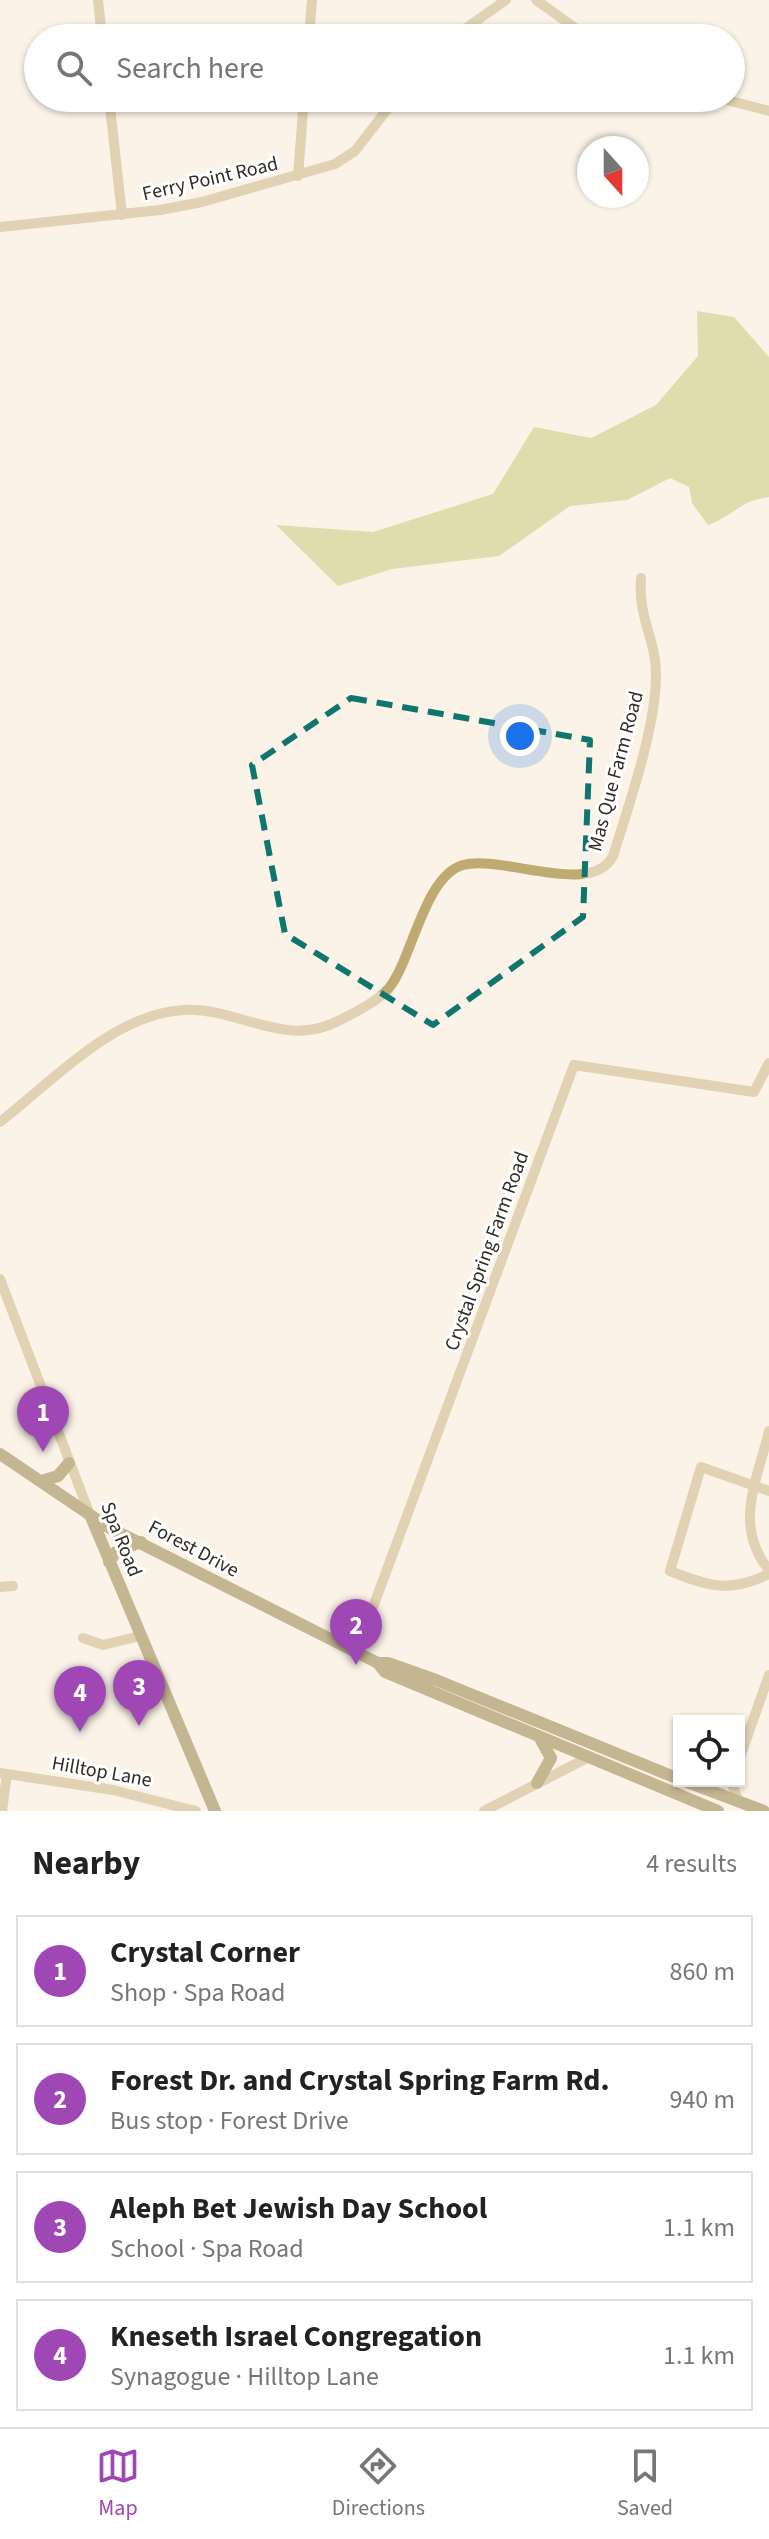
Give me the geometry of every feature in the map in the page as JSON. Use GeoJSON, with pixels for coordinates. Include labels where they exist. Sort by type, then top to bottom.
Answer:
{"type":"FeatureCollection","features":[{"type":"Feature","properties":{"kind":"main road","name":"Forest Drive"},"geometry":{"type":"LineString","coordinates":[[0,1454],[91,1517],[356,1653],[378,1663],[416,1673],[673,1777]]}},
{"type":"Feature","properties":{"kind":"main road"},"geometry":{"type":"LineString","coordinates":[[41,1481],[58,1476],[69,1463]]}},
{"type":"Feature","properties":{"kind":"main road","name":"Spa Road"},"geometry":{"type":"LineString","coordinates":[[91,1517],[215,1811]]}},
{"type":"Feature","properties":{"kind":"main road"},"geometry":{"type":"LineString","coordinates":[[109,1562],[116,1552],[141,1542]]}},
{"type":"Feature","properties":{"kind":"main road","name":"Forest Drive"},"geometry":{"type":"LineString","coordinates":[[378,1663],[385,1672],[718,1811]]}},
{"type":"Feature","properties":{"kind":"main road"},"geometry":{"type":"LineString","coordinates":[[537,1783],[551,1758],[550,1751],[539,1737]]}},
{"type":"Feature","properties":{"kind":"main road"},"geometry":{"type":"LineString","coordinates":[[587,1758],[606,1749]]}},
{"type":"Feature","properties":{"kind":"main road","name":"Forest Drive"},"geometry":{"type":"LineString","coordinates":[[698,1787],[764,1811]]}},
{"type":"Feature","properties":{"kind":"street"},"geometry":{"type":"LineString","coordinates":[[98,0],[101,24]]}},
{"type":"Feature","properties":{"kind":"street"},"geometry":{"type":"LineString","coordinates":[[310,24],[312,0]]}},
{"type":"Feature","properties":{"kind":"street"},"geometry":{"type":"LineString","coordinates":[[472,24],[506,0]]}},
{"type":"Feature","properties":{"kind":"street"},"geometry":{"type":"LineString","coordinates":[[536,0],[569,24]]}},
{"type":"Feature","properties":{"kind":"street"},"geometry":{"type":"LineString","coordinates":[[745,105],[769,111]]}},
{"type":"Feature","properties":{"kind":"street"},"geometry":{"type":"LineString","coordinates":[[111,112],[122,215]]}},
{"type":"Feature","properties":{"kind":"street"},"geometry":{"type":"LineString","coordinates":[[298,176],[303,112]]}},
{"type":"Feature","properties":{"kind":"street","name":"Ferry Point Road"},"geometry":{"type":"LineString","coordinates":[[0,227],[122,215],[202,202],[298,176],[335,164],[355,151],[387,112]]}},
{"type":"Feature","properties":{"kind":"street","name":"Mas Que Farm Road"},"geometry":{"type":"LineString","coordinates":[[0,1122],[117,1031],[160,1013],[221,1012],[265,1028],[303,1031],[326,1027],[344,1018],[390,987],[443,880],[458,867],[479,864],[582,874],[607,866],[621,828],[656,686],[653,648],[641,614],[641,578]]}},
{"type":"Feature","properties":{"kind":"street","name":"Crystal Spring Farm Road"},"geometry":{"type":"LineString","coordinates":[[356,1653],[574,1065],[754,1092],[769,1063]]}},
{"type":"Feature","properties":{"kind":"street","name":"Spa Road"},"geometry":{"type":"LineString","coordinates":[[0,1279],[5,1307],[91,1517]]}},
{"type":"Feature","properties":{"kind":"street"},"geometry":{"type":"LineString","coordinates":[[769,1431],[754,1486],[747,1513],[750,1538],[769,1572],[732,1588],[697,1582],[670,1571],[701,1467],[754,1486],[769,1491]]}},
{"type":"Feature","properties":{"kind":"street"},"geometry":{"type":"LineString","coordinates":[[0,1587],[13,1586]]}},
{"type":"Feature","properties":{"kind":"street"},"geometry":{"type":"LineString","coordinates":[[83,1638],[103,1645],[140,1636]]}},
{"type":"Feature","properties":{"kind":"street"},"geometry":{"type":"LineString","coordinates":[[745,1743],[769,1675]]}},
{"type":"Feature","properties":{"kind":"street"},"geometry":{"type":"LineString","coordinates":[[484,1811],[587,1758]]}},
{"type":"Feature","properties":{"kind":"street"},"geometry":{"type":"LineString","coordinates":[[2,1811],[4,1773]]}},
{"type":"Feature","properties":{"kind":"street","name":"Hilltop Lane"},"geometry":{"type":"LineString","coordinates":[[4,1773],[109,1789],[196,1811]]}},
{"type":"Feature","properties":{"kind":"street"},"geometry":{"type":"LineString","coordinates":[[713,1793],[723,1787]]}},
{"type":"Feature","properties":{"kind":"street"},"geometry":{"type":"LineString","coordinates":[[733,1787],[740,1802]]}},
{"type":"Feature","properties":{"kind":"highlighted area"},"geometry":{"type":"Polygon","coordinates":[[[351,698],[590,740],[583,917],[433,1025],[285,934],[252,765],[351,698]]]}},
{"type":"Feature","properties":{"kind":"shaded area"},"geometry":{"type":"Polygon","coordinates":[[[697,311],[734,317],[769,357],[769,497],[744,505],[708,525],[692,503],[689,487],[670,478],[627,500],[570,506],[499,556],[392,569],[338,586],[276,525],[373,532],[493,494],[534,427],[591,438],[656,405],[698,356],[697,311]]]}},
{"type":"Feature","properties":{"kind":"place","name":"Crystal Corner"},"geometry":{"type":"Point","coordinates":[43,1452]}},
{"type":"Feature","properties":{"kind":"place","name":"Forest Dr. and Crystal Spring Farm Rd."},"geometry":{"type":"Point","coordinates":[356,1665]}},
{"type":"Feature","properties":{"kind":"place","name":"Aleph Bet Jewish Day School"},"geometry":{"type":"Point","coordinates":[139,1726]}},
{"type":"Feature","properties":{"kind":"place","name":"Kneseth Israel Congregation"},"geometry":{"type":"Point","coordinates":[80,1732]}}]}
